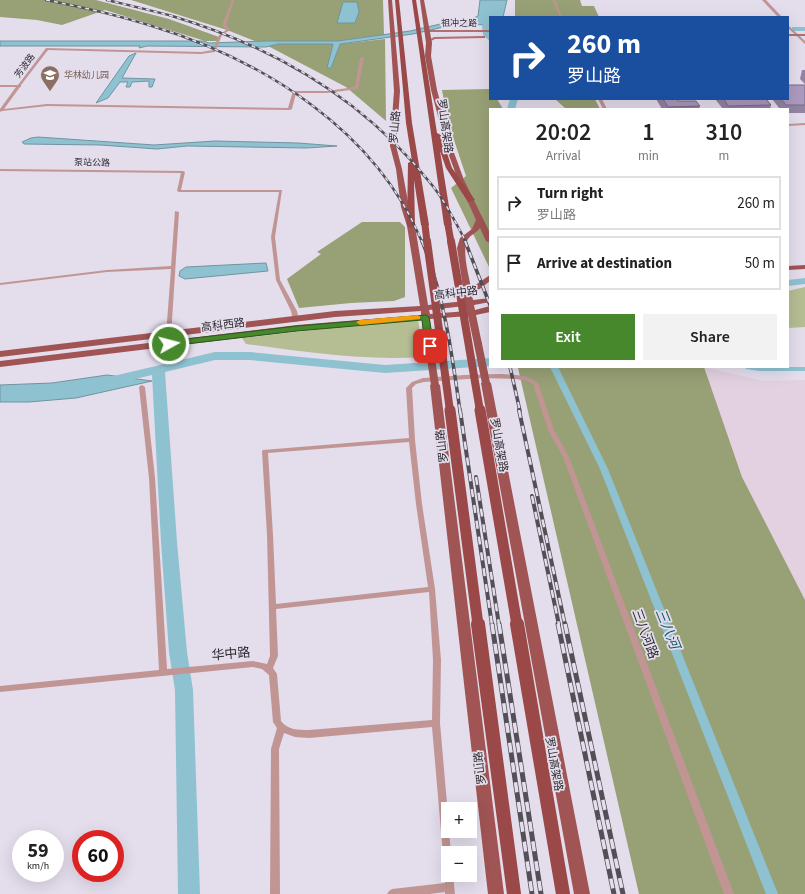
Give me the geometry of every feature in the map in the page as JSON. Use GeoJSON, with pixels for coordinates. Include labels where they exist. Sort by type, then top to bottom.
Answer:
{"type":"FeatureCollection","features":[{"type":"Feature","properties":{"kind":"highway"},"geometry":{"type":"LineString","coordinates":[[397,0],[396,36],[425,225],[514,894]]}},
{"type":"Feature","properties":{"kind":"highway","name":"罗山高架路"},"geometry":{"type":"LineString","coordinates":[[414,0],[418,35],[448,225],[563,894]]}},
{"type":"Feature","properties":{"kind":"highway"},"geometry":{"type":"LineString","coordinates":[[416,16],[418,0]]}},
{"type":"Feature","properties":{"kind":"highway"},"geometry":{"type":"LineString","coordinates":[[409,123],[411,226]]}},
{"type":"Feature","properties":{"kind":"highway"},"geometry":{"type":"LineString","coordinates":[[432,123],[449,168],[471,200]]}},
{"type":"Feature","properties":{"kind":"main road","name":"罗山路"},"geometry":{"type":"LineString","coordinates":[[390,0],[396,36],[397,98],[393,140],[405,207],[411,226],[421,292],[426,312],[496,894]]}},
{"type":"Feature","properties":{"kind":"main road"},"geometry":{"type":"LineString","coordinates":[[422,0],[429,41],[428,56],[434,90],[450,150],[461,180],[489,239]]}},
{"type":"Feature","properties":{"kind":"main road","name":"祖冲之路"},"geometry":{"type":"LineString","coordinates":[[427,28],[461,31],[489,31]]}},
{"type":"Feature","properties":{"kind":"main road"},"geometry":{"type":"LineString","coordinates":[[789,36],[805,36]]}},
{"type":"Feature","properties":{"kind":"main road","name":"祖冲之路"},"geometry":{"type":"LineString","coordinates":[[429,41],[434,38],[489,37]]}},
{"type":"Feature","properties":{"kind":"main road"},"geometry":{"type":"LineString","coordinates":[[480,220],[475,230],[464,238],[461,244],[469,294],[469,303],[486,383],[582,894]]}},
{"type":"Feature","properties":{"kind":"main road"},"geometry":{"type":"LineString","coordinates":[[789,262],[805,261]]}},
{"type":"Feature","properties":{"kind":"main road"},"geometry":{"type":"LineString","coordinates":[[789,268],[805,267]]}},
{"type":"Feature","properties":{"kind":"main road"},"geometry":{"type":"LineString","coordinates":[[469,294],[489,278]]}},
{"type":"Feature","properties":{"kind":"main road","name":"高科中路"},"geometry":{"type":"LineString","coordinates":[[426,312],[489,300]]}},
{"type":"Feature","properties":{"kind":"main road","name":"高科中路"},"geometry":{"type":"LineString","coordinates":[[426,312],[472,313],[489,309]]}},
{"type":"Feature","properties":{"kind":"main road","name":"高科西路"},"geometry":{"type":"LineString","coordinates":[[0,354],[169,336],[335,314],[426,312]]}},
{"type":"Feature","properties":{"kind":"main road","name":"高科西路"},"geometry":{"type":"LineString","coordinates":[[0,364],[426,312]]}},
{"type":"Feature","properties":{"kind":"street","name":"芳波路"},"geometry":{"type":"LineString","coordinates":[[0,110],[47,49],[204,53],[214,51],[221,35],[228,30],[224,25],[233,0]]}},
{"type":"Feature","properties":{"kind":"street"},"geometry":{"type":"LineString","coordinates":[[554,0],[561,16]]}},
{"type":"Feature","properties":{"kind":"street"},"geometry":{"type":"LineString","coordinates":[[764,0],[779,16]]}},
{"type":"Feature","properties":{"kind":"street"},"geometry":{"type":"LineString","coordinates":[[789,27],[805,44]]}},
{"type":"Feature","properties":{"kind":"street"},"geometry":{"type":"LineString","coordinates":[[0,110],[47,105],[290,109],[294,92],[327,92],[357,88],[362,58]]}},
{"type":"Feature","properties":{"kind":"street"},"geometry":{"type":"LineString","coordinates":[[0,86],[20,86]]}},
{"type":"Feature","properties":{"kind":"street"},"geometry":{"type":"LineString","coordinates":[[789,125],[805,124]]}},
{"type":"Feature","properties":{"kind":"street","name":"泵站公路"},"geometry":{"type":"LineString","coordinates":[[0,170],[183,172],[179,192],[281,192],[273,237],[278,280],[294,312],[296,320]]}},
{"type":"Feature","properties":{"kind":"street"},"geometry":{"type":"LineString","coordinates":[[169,336],[177,212]]}},
{"type":"Feature","properties":{"kind":"street"},"geometry":{"type":"LineString","coordinates":[[0,284],[107,271],[173,267]]}},
{"type":"Feature","properties":{"kind":"street","name":"三八河路"},"geometry":{"type":"LineString","coordinates":[[412,440],[409,392],[411,385],[414,383],[423,380],[505,376],[529,378],[535,383],[550,426],[566,457],[729,894]]}},
{"type":"Feature","properties":{"kind":"street"},"geometry":{"type":"LineString","coordinates":[[142,387],[152,478],[163,673]]}},
{"type":"Feature","properties":{"kind":"street"},"geometry":{"type":"LineString","coordinates":[[436,723],[309,734],[288,732],[281,729],[277,722],[275,680],[269,668],[274,656],[268,485],[265,451],[412,440],[432,589],[436,639],[436,723],[446,846]]}},
{"type":"Feature","properties":{"kind":"street"},"geometry":{"type":"LineString","coordinates":[[272,607],[432,589]]}},
{"type":"Feature","properties":{"kind":"street","name":"华中路"},"geometry":{"type":"LineString","coordinates":[[0,689],[253,664],[262,664],[269,668]]}},
{"type":"Feature","properties":{"kind":"street"},"geometry":{"type":"LineString","coordinates":[[275,894],[275,748],[281,729]]}},
{"type":"Feature","properties":{"kind":"street"},"geometry":{"type":"LineString","coordinates":[[392,894],[450,891]]}},
{"type":"Feature","properties":{"kind":"shaded area"},"geometry":{"type":"Polygon","coordinates":[[[704,368],[764,381],[805,380],[805,600],[742,477],[704,368]]]}},
{"type":"Feature","properties":{"kind":"green space"},"geometry":{"type":"Polygon","coordinates":[[[0,0],[96,0],[169,19],[219,37],[217,41],[205,41],[105,10],[62,25],[37,20],[0,17],[0,0]]]}},
{"type":"Feature","properties":{"kind":"green space"},"geometry":{"type":"Polygon","coordinates":[[[131,0],[383,0],[384,35],[338,41],[257,42],[227,30],[131,0]]]}},
{"type":"Feature","properties":{"kind":"green space"},"geometry":{"type":"Polygon","coordinates":[[[515,0],[580,0],[582,6],[594,6],[599,16],[515,16],[515,0]]]}},
{"type":"Feature","properties":{"kind":"green space"},"geometry":{"type":"Polygon","coordinates":[[[385,39],[386,121],[346,87],[268,46],[278,44],[334,44],[328,68],[331,68],[340,44],[385,39]]]}},
{"type":"Feature","properties":{"kind":"green space"},"geometry":{"type":"Polygon","coordinates":[[[489,89],[489,100],[498,100],[502,108],[489,108],[489,267],[451,188],[466,176],[448,122],[442,90],[489,89]]]}},
{"type":"Feature","properties":{"kind":"green space"},"geometry":{"type":"Polygon","coordinates":[[[556,100],[596,100],[600,108],[565,108],[556,100]]]}},
{"type":"Feature","properties":{"kind":"green space"},"geometry":{"type":"Polygon","coordinates":[[[362,222],[400,222],[405,227],[405,297],[394,301],[299,308],[287,279],[321,254],[317,252],[362,222]]]}},
{"type":"Feature","properties":{"kind":"green space"},"geometry":{"type":"Polygon","coordinates":[[[805,287],[805,327],[789,328],[789,291],[805,287]]]}},
{"type":"Feature","properties":{"kind":"green space"},"geometry":{"type":"Polygon","coordinates":[[[418,318],[423,357],[378,358],[334,355],[246,344],[242,338],[418,318]]]}},
{"type":"Feature","properties":{"kind":"green space"},"geometry":{"type":"Polygon","coordinates":[[[518,368],[704,368],[742,477],[805,600],[805,894],[639,894],[518,368]]]}},
{"type":"Feature","properties":{"kind":"water"},"geometry":{"type":"Polygon","coordinates":[[[480,0],[507,0],[503,16],[489,16],[489,25],[457,24],[413,34],[340,44],[331,68],[327,68],[333,44],[278,44],[266,47],[147,46],[139,48],[140,46],[0,46],[0,41],[204,41],[209,43],[338,41],[410,31],[453,21],[471,19],[478,16],[480,0]]]}},
{"type":"Feature","properties":{"kind":"water"},"geometry":{"type":"Polygon","coordinates":[[[343,2],[357,2],[359,12],[355,23],[337,23],[343,2]]]}},
{"type":"Feature","properties":{"kind":"water"},"geometry":{"type":"Polygon","coordinates":[[[136,53],[122,78],[155,79],[152,87],[149,87],[149,81],[132,82],[130,87],[126,87],[128,82],[120,82],[108,98],[96,103],[129,56],[136,53]]]}},
{"type":"Feature","properties":{"kind":"water"},"geometry":{"type":"Polygon","coordinates":[[[38,137],[154,145],[215,141],[298,143],[337,146],[306,148],[187,146],[157,149],[100,145],[24,144],[22,142],[38,137]]]}},
{"type":"Feature","properties":{"kind":"water"},"geometry":{"type":"Polygon","coordinates":[[[266,263],[268,271],[185,279],[179,276],[180,271],[186,267],[266,263]]]}},
{"type":"Feature","properties":{"kind":"water"},"geometry":{"type":"Polygon","coordinates":[[[107,375],[152,381],[76,398],[29,402],[0,402],[0,385],[52,383],[107,375]]]}},
{"type":"Feature","properties":{"kind":"building"},"geometry":{"type":"Polygon","coordinates":[[[789,85],[805,85],[805,105],[786,105],[782,100],[789,100],[789,85]]]}},
{"type":"Feature","properties":{"kind":"building"},"geometry":{"type":"Polygon","coordinates":[[[664,100],[696,101],[700,106],[668,107],[664,100]]]}},
{"type":"Feature","properties":{"kind":"building"},"geometry":{"type":"Polygon","coordinates":[[[725,100],[767,100],[771,105],[728,106],[725,100]]]}},
{"type":"Feature","properties":{"kind":"waterway","name":"三八河"},"geometry":{"type":"LineString","coordinates":[[489,21],[486,25],[487,35],[489,38]]}},
{"type":"Feature","properties":{"kind":"waterway"},"geometry":{"type":"LineString","coordinates":[[795,29],[805,29]]}},
{"type":"Feature","properties":{"kind":"waterway","name":"三八河"},"geometry":{"type":"LineString","coordinates":[[511,108],[514,100]]}},
{"type":"Feature","properties":{"kind":"waterway"},"geometry":{"type":"LineString","coordinates":[[789,283],[805,281]]}},
{"type":"Feature","properties":{"kind":"waterway"},"geometry":{"type":"LineString","coordinates":[[158,370],[215,356],[250,356],[385,369],[489,362]]}},
{"type":"Feature","properties":{"kind":"waterway","name":"三八河"},"geometry":{"type":"LineString","coordinates":[[554,368],[604,469],[772,894]]}},
{"type":"Feature","properties":{"kind":"waterway"},"geometry":{"type":"LineString","coordinates":[[754,368],[805,369]]}},
{"type":"Feature","properties":{"kind":"waterway"},"geometry":{"type":"LineString","coordinates":[[106,382],[158,370]]}},
{"type":"Feature","properties":{"kind":"waterway"},"geometry":{"type":"LineString","coordinates":[[158,370],[169,542],[178,652],[184,690],[189,894]]}},
{"type":"Feature","properties":{"kind":"railway"},"geometry":{"type":"LineString","coordinates":[[46,0],[126,18],[194,40],[235,58],[274,80],[311,105],[346,133],[376,166],[402,202],[422,242]]}},
{"type":"Feature","properties":{"kind":"railway"},"geometry":{"type":"LineString","coordinates":[[107,0],[172,16],[247,43],[282,60],[315,80],[347,102],[406,154],[437,191],[466,242]]}},
{"type":"Feature","properties":{"kind":"railway"},"geometry":{"type":"LineString","coordinates":[[422,241],[430,261],[442,303],[460,411]]}},
{"type":"Feature","properties":{"kind":"railway"},"geometry":{"type":"LineString","coordinates":[[465,241],[489,302]]}},
{"type":"Feature","properties":{"kind":"railway"},"geometry":{"type":"LineString","coordinates":[[510,368],[520,411]]}},
{"type":"Feature","properties":{"kind":"railway"},"geometry":{"type":"LineString","coordinates":[[460,410],[492,625]]}},
{"type":"Feature","properties":{"kind":"railway"},"geometry":{"type":"LineString","coordinates":[[519,410],[565,625]]}},
{"type":"Feature","properties":{"kind":"railway"},"geometry":{"type":"LineString","coordinates":[[476,477],[499,625]]}},
{"type":"Feature","properties":{"kind":"railway"},"geometry":{"type":"LineString","coordinates":[[532,496],[559,625]]}},
{"type":"Feature","properties":{"kind":"railway"},"geometry":{"type":"LineString","coordinates":[[492,624],[532,894]]}},
{"type":"Feature","properties":{"kind":"railway"},"geometry":{"type":"LineString","coordinates":[[499,624],[541,894]]}},
{"type":"Feature","properties":{"kind":"railway"},"geometry":{"type":"LineString","coordinates":[[558,624],[614,894]]}},
{"type":"Feature","properties":{"kind":"railway"},"geometry":{"type":"LineString","coordinates":[[565,624],[623,894]]}},
{"type":"Feature","properties":{"kind":"slow traffic"},"geometry":{"type":"LineString","coordinates":[[360,322],[417,318]]}},
{"type":"Feature","properties":{"kind":"place","name":"华林幼儿园"},"geometry":{"type":"Point","coordinates":[50,92]}},
{"type":"Feature","properties":{"kind":"route"},"geometry":{"type":"LineString","coordinates":[[169,344],[297,328],[426,317],[430,346]]}}]}
